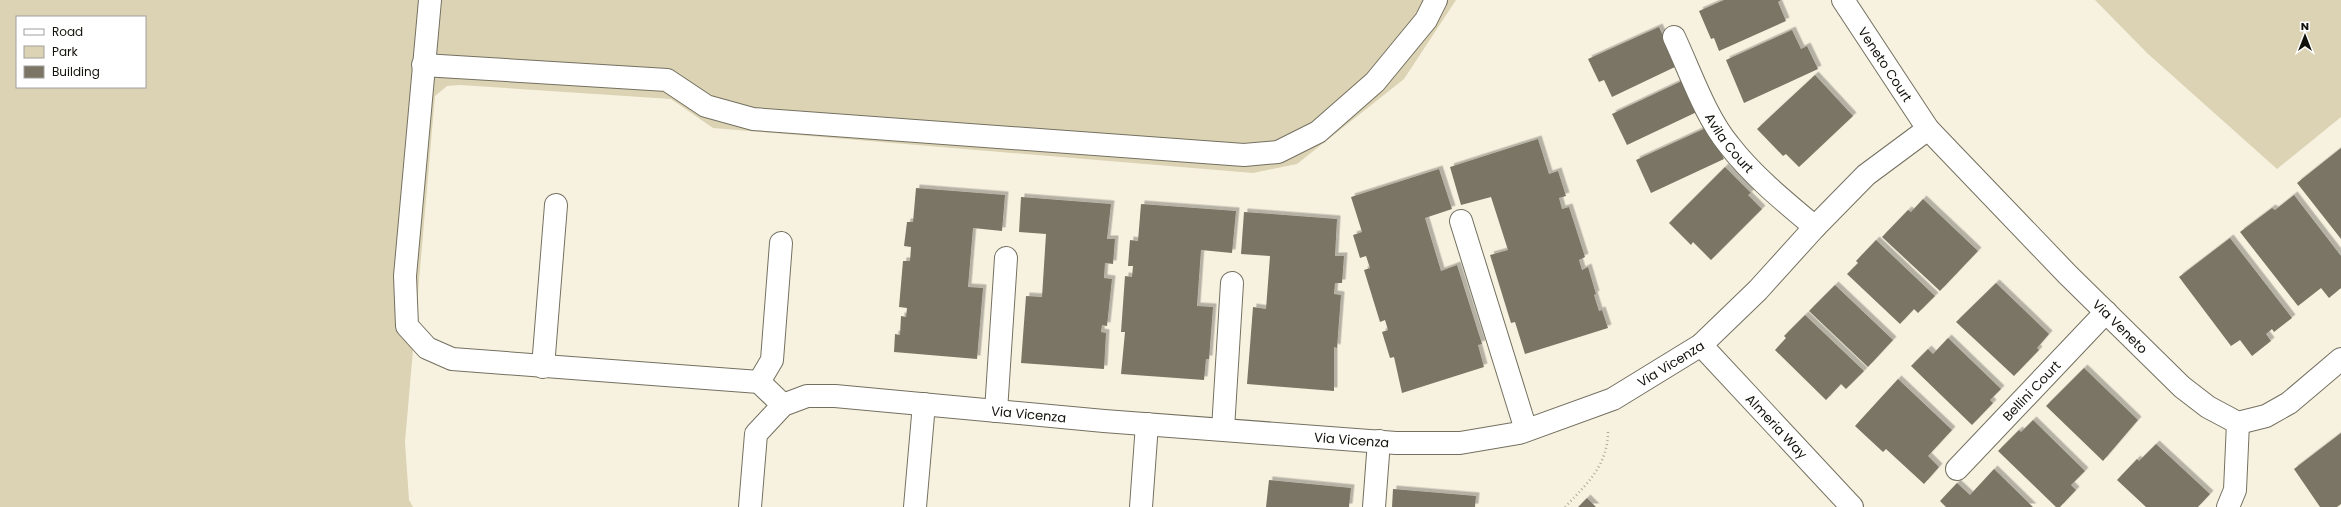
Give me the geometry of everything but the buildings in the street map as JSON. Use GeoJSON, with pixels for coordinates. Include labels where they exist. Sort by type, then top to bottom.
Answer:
{"type":"FeatureCollection","features":[{"type":"Feature","properties":{"kind":"street"},"geometry":{"type":"LineString","coordinates":[[430,0],[405,276],[407,326],[427,348],[452,358],[543,367],[759,382],[783,405]]}},
{"type":"Feature","properties":{"kind":"street"},"geometry":{"type":"LineString","coordinates":[[423,65],[666,80],[706,106],[753,119],[1244,155],[1278,152],[1318,132],[1375,82],[1426,20],[1436,0]]}},
{"type":"Feature","properties":{"kind":"street","name":"Veneto Court"},"geometry":{"type":"LineString","coordinates":[[1843,0],[1928,129]]}},
{"type":"Feature","properties":{"kind":"street","name":"Avila Court"},"geometry":{"type":"LineString","coordinates":[[1674,37],[1706,106],[1728,145],[1769,188],[1815,227]]}},
{"type":"Feature","properties":{"kind":"street","name":"Via Vicenza"},"geometry":{"type":"LineString","coordinates":[[750,507],[756,434],[783,405],[807,396],[835,396],[1147,424],[1379,441],[1460,442],[1526,430],[1612,399],[1700,345],[1758,290],[1815,227],[1866,175],[1928,129]]}},
{"type":"Feature","properties":{"kind":"street","name":"Via Veneto"},"geometry":{"type":"LineString","coordinates":[[1928,129],[2106,312],[2182,387],[2208,407],[2238,423]]}},
{"type":"Feature","properties":{"kind":"street"},"geometry":{"type":"LineString","coordinates":[[543,367],[556,205]]}},
{"type":"Feature","properties":{"kind":"street"},"geometry":{"type":"LineString","coordinates":[[1461,221],[1526,430]]}},
{"type":"Feature","properties":{"kind":"street"},"geometry":{"type":"LineString","coordinates":[[759,382],[772,360],[781,243]]}},
{"type":"Feature","properties":{"kind":"street"},"geometry":{"type":"LineString","coordinates":[[996,411],[1006,258]]}},
{"type":"Feature","properties":{"kind":"street"},"geometry":{"type":"LineString","coordinates":[[1223,429],[1232,283]]}},
{"type":"Feature","properties":{"kind":"street","name":"Bellini Court"},"geometry":{"type":"LineString","coordinates":[[1957,469],[2106,312]]}},
{"type":"Feature","properties":{"kind":"street","name":"Almeria Way"},"geometry":{"type":"LineString","coordinates":[[1700,345],[1852,507]]}},
{"type":"Feature","properties":{"kind":"street"},"geometry":{"type":"LineString","coordinates":[[2228,507],[2235,490],[2238,423],[2266,416],[2289,403],[2339,366]]}},
{"type":"Feature","properties":{"kind":"street"},"geometry":{"type":"LineString","coordinates":[[915,507],[924,404]]}},
{"type":"Feature","properties":{"kind":"street"},"geometry":{"type":"LineString","coordinates":[[1141,507],[1147,424]]}},
{"type":"Feature","properties":{"kind":"street"},"geometry":{"type":"LineString","coordinates":[[1374,507],[1379,441]]}},
{"type":"Feature","properties":{"kind":"path"},"geometry":{"type":"LineString","coordinates":[[1565,507],[1592,480],[1606,454],[1608,430],[1602,403]]}},
{"type":"Feature","properties":{"kind":"green space"},"geometry":{"type":"Polygon","coordinates":[[[0,0],[1456,0],[1404,79],[1297,164],[1253,173],[713,128],[671,99],[460,85],[447,86],[435,96],[405,442],[409,500],[413,507],[0,507],[0,0]]]}},
{"type":"Feature","properties":{"kind":"green space"},"geometry":{"type":"Polygon","coordinates":[[[2095,0],[2341,0],[2341,117],[2277,169],[2147,53],[2095,0]]]}}]}
